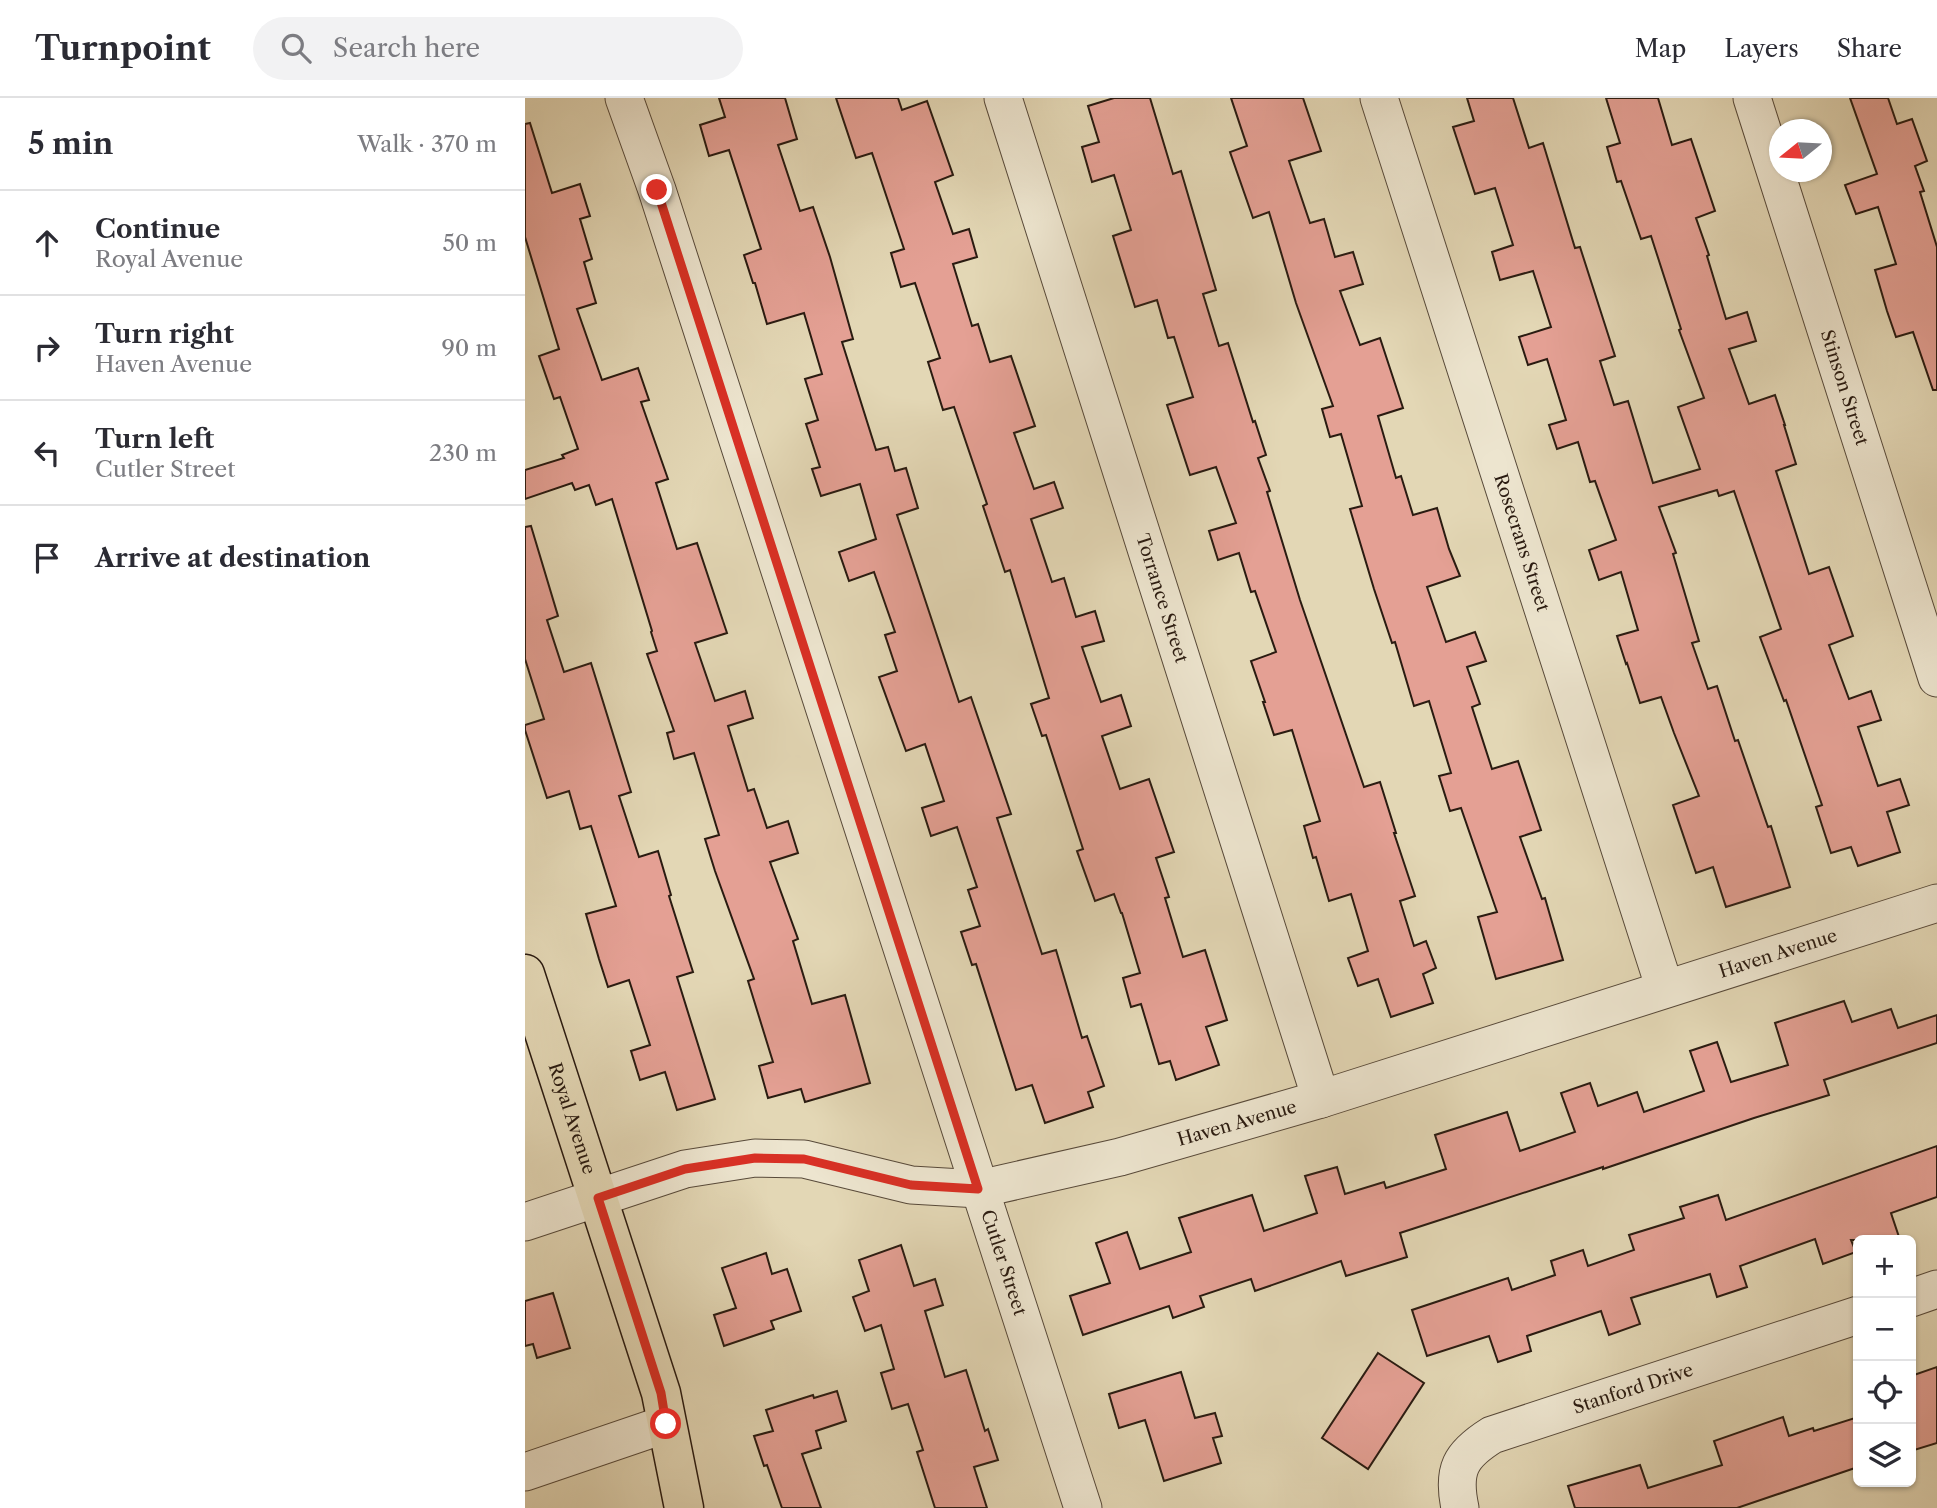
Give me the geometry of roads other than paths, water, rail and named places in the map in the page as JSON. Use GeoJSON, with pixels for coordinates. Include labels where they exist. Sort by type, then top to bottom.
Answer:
{"type":"FeatureCollection","features":[{"type":"Feature","properties":{"kind":"main road","name":"Royal Avenue"},"geometry":{"type":"LineString","coordinates":[[525,974],[661,1393],[684,1508]]}},
{"type":"Feature","properties":{"kind":"street","name":"Cutler Street"},"geometry":{"type":"LineString","coordinates":[[624,98],[661,204],[1083,1508]]}},
{"type":"Feature","properties":{"kind":"street","name":"Torrance Street"},"geometry":{"type":"LineString","coordinates":[[1003,98],[1321,1099]]}},
{"type":"Feature","properties":{"kind":"street","name":"Rosecrans Street"},"geometry":{"type":"LineString","coordinates":[[1378,98],[1665,989]]}},
{"type":"Feature","properties":{"kind":"street","name":"Stinson Street"},"geometry":{"type":"LineString","coordinates":[[1752,98],[1937,678]]}},
{"type":"Feature","properties":{"kind":"street","name":"Haven Avenue"},"geometry":{"type":"LineString","coordinates":[[525,1222],[685,1169],[755,1158],[804,1159],[911,1185],[978,1189],[1121,1157],[1321,1099],[1937,903]]}},
{"type":"Feature","properties":{"kind":"street"},"geometry":{"type":"LineString","coordinates":[[1916,1296],[1937,1289]]}},
{"type":"Feature","properties":{"kind":"street","name":"Stanford Drive"},"geometry":{"type":"LineString","coordinates":[[1460,1508],[1456,1488],[1460,1466],[1473,1447],[1492,1435],[1853,1317]]}},
{"type":"Feature","properties":{"kind":"street"},"geometry":{"type":"LineString","coordinates":[[525,1472],[666,1424]]}}]}
